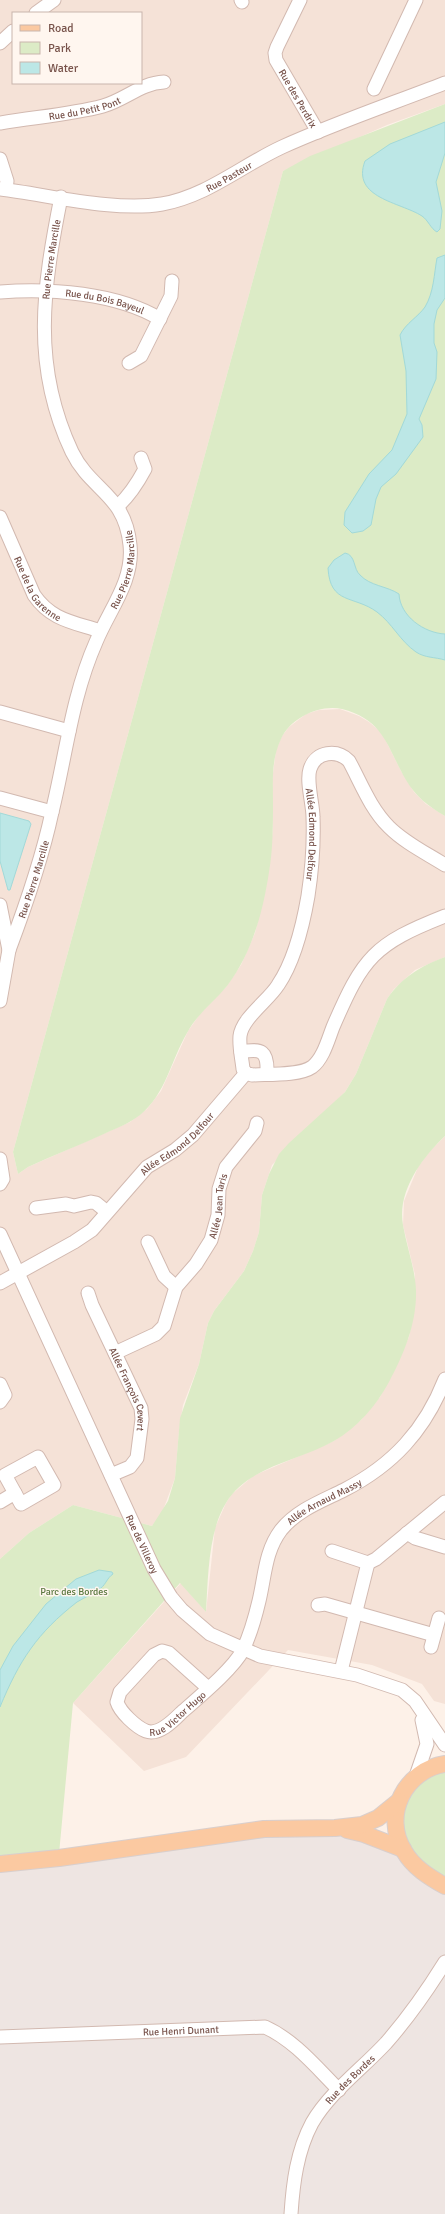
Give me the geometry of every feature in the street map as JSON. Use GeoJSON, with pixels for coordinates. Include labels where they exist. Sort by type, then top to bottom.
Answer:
{"type":"FeatureCollection","features":[{"type":"Feature","properties":{"kind":"main road"},"geometry":{"type":"LineString","coordinates":[[444,1888],[419,1869],[403,1849],[395,1825],[395,1813],[406,1788],[416,1776],[427,1769],[445,1764]]}},
{"type":"Feature","properties":{"kind":"main road"},"geometry":{"type":"LineString","coordinates":[[0,1864],[59,1858],[264,1828],[335,1828],[362,1825],[378,1818],[399,1801]]}},
{"type":"Feature","properties":{"kind":"main road"},"geometry":{"type":"LineString","coordinates":[[335,1828],[364,1834],[403,1849]]}},
{"type":"Feature","properties":{"kind":"street"},"geometry":{"type":"LineString","coordinates":[[37,12],[54,0]]}},
{"type":"Feature","properties":{"kind":"street","name":"Rue des Perdrix"},"geometry":{"type":"LineString","coordinates":[[300,0],[275,53],[276,60],[318,132]]}},
{"type":"Feature","properties":{"kind":"street"},"geometry":{"type":"LineString","coordinates":[[374,89],[416,0]]}},
{"type":"Feature","properties":{"kind":"street"},"geometry":{"type":"LineString","coordinates":[[0,43],[12,32]]}},
{"type":"Feature","properties":{"kind":"street","name":"Rue du Petit Pont"},"geometry":{"type":"LineString","coordinates":[[0,123],[102,106],[120,100],[143,86],[154,82],[164,82]]}},
{"type":"Feature","properties":{"kind":"street","name":"Rue Pasteur"},"geometry":{"type":"LineString","coordinates":[[3,189],[134,206],[163,204],[207,190],[280,148],[445,83]]}},
{"type":"Feature","properties":{"kind":"street"},"geometry":{"type":"LineString","coordinates":[[0,159],[5,173],[3,189]]}},
{"type":"Feature","properties":{"kind":"street","name":"Rue Pierre Marcille"},"geometry":{"type":"LineString","coordinates":[[9,950],[41,856],[52,812],[80,680],[100,631],[121,593],[130,563],[128,528],[118,506],[91,478],[73,453],[53,399],[44,343],[45,292],[50,246],[61,197]]}},
{"type":"Feature","properties":{"kind":"street"},"geometry":{"type":"LineString","coordinates":[[129,363],[142,356],[171,296],[172,281]]}},
{"type":"Feature","properties":{"kind":"street","name":"Rue du Bois Bayeul"},"geometry":{"type":"LineString","coordinates":[[0,292],[61,292],[109,300],[150,313],[160,319]]}},
{"type":"Feature","properties":{"kind":"street"},"geometry":{"type":"LineString","coordinates":[[118,506],[130,496],[145,469],[141,458]]}},
{"type":"Feature","properties":{"kind":"street","name":"Rue de la Garenne"},"geometry":{"type":"LineString","coordinates":[[0,517],[34,595],[40,604],[55,616],[100,631]]}},
{"type":"Feature","properties":{"kind":"street"},"geometry":{"type":"LineString","coordinates":[[0,712],[69,731]]}},
{"type":"Feature","properties":{"kind":"street","name":"Allée Edmond Delfour"},"geometry":{"type":"LineString","coordinates":[[0,1283],[83,1237],[147,1167],[175,1150],[193,1135],[246,1073],[243,1069],[240,1035],[243,1028],[278,985],[293,954],[308,898],[314,842],[309,774],[314,762],[319,757],[331,752],[344,756],[352,766],[367,798],[388,826],[410,844],[445,865]]}},
{"type":"Feature","properties":{"kind":"street"},"geometry":{"type":"LineString","coordinates":[[0,798],[52,812]]}},
{"type":"Feature","properties":{"kind":"street"},"geometry":{"type":"LineString","coordinates":[[0,905],[9,950],[0,1001]]}},
{"type":"Feature","properties":{"kind":"street"},"geometry":{"type":"LineString","coordinates":[[246,1073],[252,1075],[300,1072],[313,1067],[322,1055],[347,995],[364,965],[373,955],[400,936],[445,916]]}},
{"type":"Feature","properties":{"kind":"street"},"geometry":{"type":"LineString","coordinates":[[241,1052],[256,1050],[260,1051],[267,1059],[267,1074]]}},
{"type":"Feature","properties":{"kind":"street","name":"Allée Jean Taris"},"geometry":{"type":"LineString","coordinates":[[115,1353],[160,1331],[176,1287],[196,1264],[211,1240],[218,1215],[219,1188],[222,1177],[232,1158],[255,1131],[256,1123]]}},
{"type":"Feature","properties":{"kind":"street"},"geometry":{"type":"LineString","coordinates":[[0,1160],[3,1179],[0,1184]]}},
{"type":"Feature","properties":{"kind":"street"},"geometry":{"type":"LineString","coordinates":[[36,1208],[66,1204],[74,1206],[91,1202],[96,1203],[107,1212]]}},
{"type":"Feature","properties":{"kind":"street","name":"Rue de Villeroy"},"geometry":{"type":"LineString","coordinates":[[0,1234],[154,1569],[171,1597],[190,1618],[204,1630],[243,1649],[271,1659],[357,1674],[402,1690],[415,1701],[445,1745]]}},
{"type":"Feature","properties":{"kind":"street"},"geometry":{"type":"LineString","coordinates":[[148,1242],[164,1276],[176,1287]]}},
{"type":"Feature","properties":{"kind":"street","name":"Allée François Cevert"},"geometry":{"type":"LineString","coordinates":[[88,1293],[92,1305],[141,1408],[142,1419],[135,1463],[130,1467],[111,1475]]}},
{"type":"Feature","properties":{"kind":"street","name":"Allée Arnaud Massy"},"geometry":{"type":"LineString","coordinates":[[243,1649],[259,1602],[268,1554],[275,1538],[287,1523],[302,1512],[375,1473],[402,1450],[429,1413],[445,1379]]}},
{"type":"Feature","properties":{"kind":"street"},"geometry":{"type":"LineString","coordinates":[[0,1384],[4,1395],[0,1402]]}},
{"type":"Feature","properties":{"kind":"street"},"geometry":{"type":"LineString","coordinates":[[0,1502],[15,1494]]}},
{"type":"Feature","properties":{"kind":"street"},"geometry":{"type":"LineString","coordinates":[[332,1551],[368,1563],[376,1559],[445,1502]]}},
{"type":"Feature","properties":{"kind":"street"},"geometry":{"type":"LineString","coordinates":[[407,1533],[415,1538],[445,1547]]}},
{"type":"Feature","properties":{"kind":"street"},"geometry":{"type":"LineString","coordinates":[[341,1672],[368,1563]]}},
{"type":"Feature","properties":{"kind":"street"},"geometry":{"type":"LineString","coordinates":[[318,1606],[324,1604],[356,1613],[432,1641],[439,1618]]}},
{"type":"Feature","properties":{"kind":"street","name":"Rue Victor Hugo"},"geometry":{"type":"LineString","coordinates":[[208,1688],[169,1653],[162,1651],[154,1655],[120,1692],[117,1702],[122,1711],[140,1727],[150,1732],[155,1732],[168,1724],[208,1688],[234,1662],[243,1649]]}},
{"type":"Feature","properties":{"kind":"street","name":"Rue de Villeroy"},"geometry":{"type":"LineString","coordinates":[[416,1776],[427,1744],[419,1708]]}},
{"type":"Feature","properties":{"kind":"street","name":"Rue des Bordes"},"geometry":{"type":"LineString","coordinates":[[291,2214],[297,2165],[312,2123],[339,2090],[385,2043],[408,2016],[445,1962]]}},
{"type":"Feature","properties":{"kind":"street","name":"Rue Henri Dunant"},"geometry":{"type":"LineString","coordinates":[[0,2037],[265,2027],[289,2041],[339,2090]]}},
{"type":"Feature","properties":{"kind":"shaded area"},"geometry":{"type":"Polygon","coordinates":[[[0,0],[445,0],[445,104],[387,125],[283,171],[13,1152],[18,1174],[28,1167],[130,1122],[147,1109],[161,1091],[188,1031],[200,1014],[226,987],[241,965],[255,933],[265,892],[273,829],[272,781],[276,750],[282,736],[289,727],[306,714],[319,710],[340,709],[359,716],[369,722],[381,732],[401,771],[414,792],[426,804],[445,816],[445,957],[415,970],[394,989],[387,999],[356,1074],[345,1092],[272,1165],[262,1195],[259,1232],[253,1251],[244,1271],[214,1311],[208,1323],[199,1364],[183,1405],[175,1478],[162,1513],[152,1526],[73,1505],[29,1533],[0,1559],[0,0]]]}},
{"type":"Feature","properties":{"kind":"shaded area"},"geometry":{"type":"Polygon","coordinates":[[[445,1136],[445,1704],[434,1701],[422,1684],[372,1665],[288,1650],[186,1757],[144,1771],[73,1703],[181,1583],[206,1612],[215,1528],[226,1503],[232,1494],[253,1476],[334,1441],[361,1420],[380,1397],[409,1337],[415,1306],[415,1275],[403,1225],[404,1201],[418,1167],[430,1151],[445,1136]]]}},
{"type":"Feature","properties":{"kind":"shaded area"},"geometry":{"type":"Polygon","coordinates":[[[264,1829],[364,1834],[445,1886],[445,2214],[0,2214],[0,1864],[264,1829]]]}},
{"type":"Feature","properties":{"kind":"green space"},"geometry":{"type":"Polygon","coordinates":[[[445,104],[445,816],[433,809],[418,796],[406,780],[383,737],[367,720],[342,709],[333,708],[315,711],[298,719],[285,731],[278,747],[274,763],[272,846],[269,872],[260,917],[250,946],[236,973],[222,992],[191,1026],[181,1043],[162,1087],[149,1107],[140,1115],[119,1127],[28,1167],[18,1174],[13,1152],[283,171],[310,156],[445,104]]]}},
{"type":"Feature","properties":{"kind":"green space","name":"Parc des Bordes"},"geometry":{"type":"Polygon","coordinates":[[[445,957],[445,1136],[420,1165],[413,1176],[404,1200],[402,1212],[403,1225],[414,1274],[416,1302],[412,1326],[395,1371],[384,1391],[359,1423],[334,1441],[320,1448],[261,1472],[247,1481],[226,1503],[220,1515],[212,1542],[208,1571],[206,1612],[180,1583],[73,1703],[59,1854],[0,1860],[0,1559],[29,1533],[73,1505],[152,1526],[168,1501],[175,1478],[180,1418],[199,1364],[208,1323],[214,1311],[244,1271],[253,1251],[259,1232],[262,1195],[269,1174],[279,1154],[345,1092],[356,1074],[387,999],[393,991],[406,978],[420,968],[445,957]]]}},
{"type":"Feature","properties":{"kind":"green space"},"geometry":{"type":"Polygon","coordinates":[[[445,1768],[445,1878],[415,1858],[402,1833],[401,1810],[413,1785],[445,1768]]]}},
{"type":"Feature","properties":{"kind":"water"},"geometry":{"type":"Polygon","coordinates":[[[445,122],[445,153],[436,182],[442,211],[440,229],[437,232],[422,216],[380,197],[371,191],[365,183],[363,173],[365,161],[390,144],[445,122]]]}},
{"type":"Feature","properties":{"kind":"water"},"geometry":{"type":"Polygon","coordinates":[[[445,255],[445,298],[437,310],[434,324],[434,343],[437,352],[436,379],[419,419],[422,425],[423,437],[396,474],[381,487],[376,499],[371,525],[363,531],[352,533],[344,525],[345,512],[369,474],[392,450],[407,414],[406,371],[400,335],[405,327],[425,307],[432,289],[437,258],[445,255]]]}},
{"type":"Feature","properties":{"kind":"water"},"geometry":{"type":"Polygon","coordinates":[[[345,553],[351,556],[356,569],[364,579],[399,594],[400,602],[408,616],[414,622],[421,627],[437,633],[445,634],[445,660],[419,654],[405,643],[387,621],[377,612],[338,594],[333,588],[328,568],[334,560],[345,553]]]}},
{"type":"Feature","properties":{"kind":"water"},"geometry":{"type":"Polygon","coordinates":[[[0,813],[29,821],[31,824],[10,890],[8,890],[0,861],[0,813]]]}},
{"type":"Feature","properties":{"kind":"water"},"geometry":{"type":"Polygon","coordinates":[[[99,1570],[112,1572],[113,1574],[101,1588],[77,1602],[40,1637],[14,1676],[0,1707],[0,1670],[13,1646],[46,1604],[76,1579],[99,1570]]]}}]}
